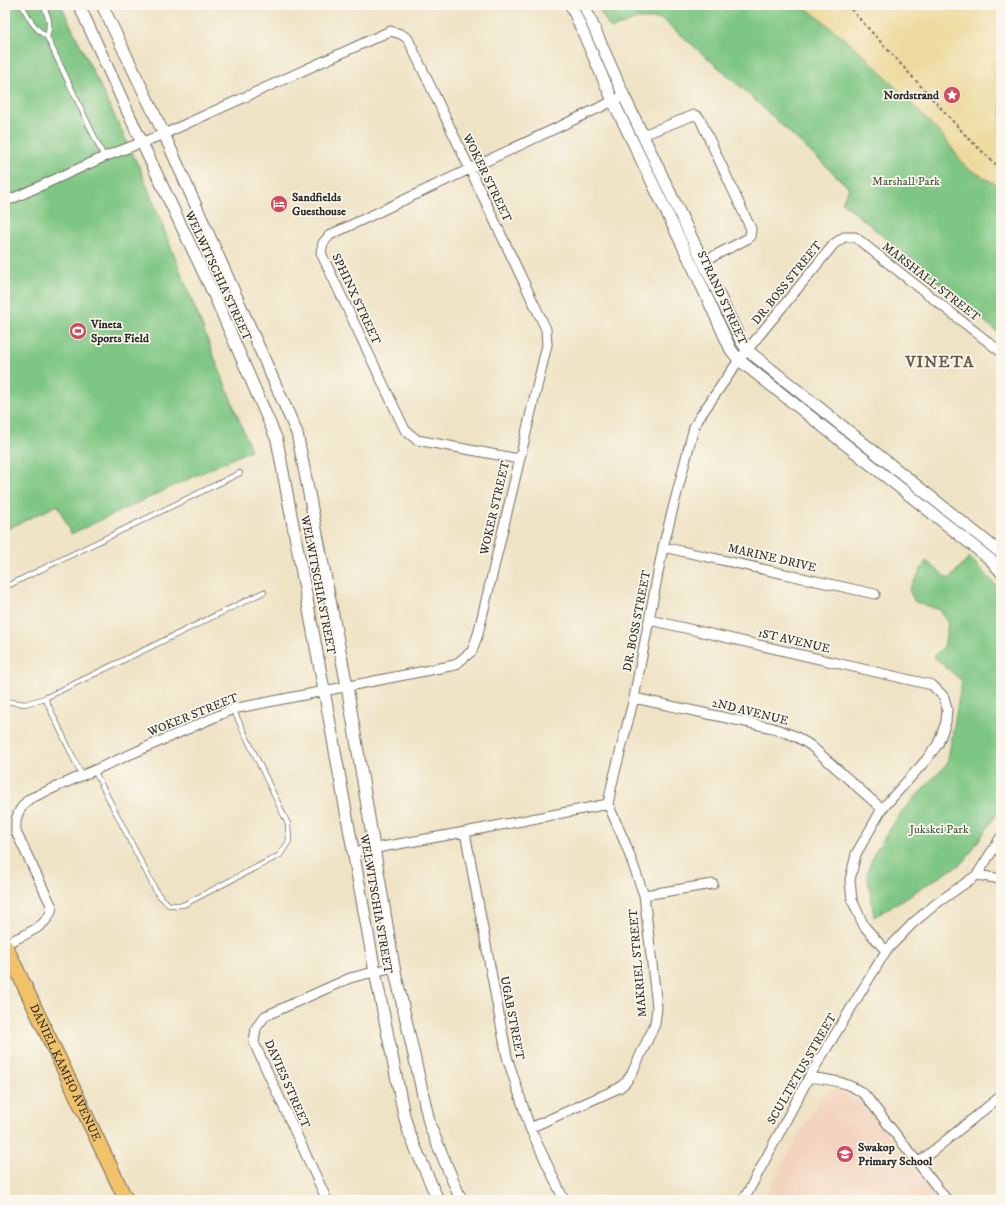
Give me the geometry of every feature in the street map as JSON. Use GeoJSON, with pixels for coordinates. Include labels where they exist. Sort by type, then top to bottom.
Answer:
{"type":"FeatureCollection","features":[{"type":"Feature","properties":{"kind":"main road","name":"DANIEL KAMHO AVENUE"},"geometry":{"type":"LineString","coordinates":[[5,945],[126,1200]]}},
{"type":"Feature","properties":{"kind":"street","name":"WELWITSCHIA STREET"},"geometry":{"type":"LineString","coordinates":[[79,5],[215,297],[277,440],[375,972],[409,1133],[438,1200]]}},
{"type":"Feature","properties":{"kind":"street","name":"WELWITSCHIA STREET"},"geometry":{"type":"LineString","coordinates":[[102,5],[164,134],[296,433],[347,686],[394,967],[430,1126],[461,1200]]}},
{"type":"Feature","properties":{"kind":"street","name":"STRAND STREET"},"geometry":{"type":"LineString","coordinates":[[571,5],[613,101],[693,267],[731,350],[739,360],[990,560],[1001,572]]}},
{"type":"Feature","properties":{"kind":"street","name":"STRAND STREET"},"geometry":{"type":"LineString","coordinates":[[584,5],[624,96],[740,339],[747,350],[1000,550]]}},
{"type":"Feature","properties":{"kind":"street","name":"WOKER STREET"},"geometry":{"type":"LineString","coordinates":[[5,202],[104,157],[164,134],[390,32],[401,34],[408,39],[546,329],[547,345],[478,634],[472,651],[455,665],[233,709],[29,799],[21,807],[15,820],[16,832],[52,907],[48,919],[38,927],[5,945]]}},
{"type":"Feature","properties":{"kind":"street","name":"SPHINX STREET"},"geometry":{"type":"LineString","coordinates":[[519,459],[417,440],[405,430],[321,253],[323,243],[330,235],[624,96]]}},
{"type":"Feature","properties":{"kind":"street"},"geometry":{"type":"LineString","coordinates":[[643,135],[694,115],[700,119],[751,229],[750,236],[747,239],[704,261]]}},
{"type":"Feature","properties":{"kind":"street","name":"DR. BOSS STREET"},"geometry":{"type":"LineString","coordinates":[[608,804],[634,698],[663,547],[694,427],[739,360],[834,244],[844,237]]}},
{"type":"Feature","properties":{"kind":"street","name":"MARSHALL STREET"},"geometry":{"type":"LineString","coordinates":[[844,237],[855,237],[1001,352]]}},
{"type":"Feature","properties":{"kind":"street","name":"MARINE DRIVE"},"geometry":{"type":"LineString","coordinates":[[663,547],[875,594]]}},
{"type":"Feature","properties":{"kind":"street"},"geometry":{"type":"LineString","coordinates":[[990,560],[1000,550]]}},
{"type":"Feature","properties":{"kind":"street","name":"1ST AVENUE"},"geometry":{"type":"LineString","coordinates":[[650,620],[932,685],[944,698],[947,709],[946,722],[938,744],[926,760],[882,809]]}},
{"type":"Feature","properties":{"kind":"street","name":"2ND AVENUE"},"geometry":{"type":"LineString","coordinates":[[634,698],[773,728],[795,736],[810,745],[882,809]]}},
{"type":"Feature","properties":{"kind":"street"},"geometry":{"type":"LineString","coordinates":[[354,852],[608,804]]}},
{"type":"Feature","properties":{"kind":"street","name":"MAKRIEL STREET"},"geometry":{"type":"LineString","coordinates":[[530,1128],[619,1088],[626,1082],[632,1073],[655,1024],[657,1016],[644,895],[626,845],[608,804]]}},
{"type":"Feature","properties":{"kind":"street"},"geometry":{"type":"LineString","coordinates":[[882,809],[856,854],[850,880],[852,900],[864,926],[886,951]]}},
{"type":"Feature","properties":{"kind":"street","name":"UGAB STREET"},"geometry":{"type":"LineString","coordinates":[[465,832],[507,1057],[530,1128],[564,1200]]}},
{"type":"Feature","properties":{"kind":"street","name":"SCULTETUS STREET"},"geometry":{"type":"LineString","coordinates":[[742,1200],[748,1192],[809,1077],[886,951],[913,923],[937,902],[977,875],[1001,837]]}},
{"type":"Feature","properties":{"kind":"street"},"geometry":{"type":"LineString","coordinates":[[977,875],[1001,879]]}},
{"type":"Feature","properties":{"kind":"street","name":"MAKRIEL STREET"},"geometry":{"type":"LineString","coordinates":[[644,895],[713,884]]}},
{"type":"Feature","properties":{"kind":"street","name":"DAVIES STREET"},"geometry":{"type":"LineString","coordinates":[[327,1200],[254,1043],[256,1028],[265,1016],[350,978],[394,967]]}},
{"type":"Feature","properties":{"kind":"street"},"geometry":{"type":"LineString","coordinates":[[809,1077],[845,1083],[854,1087],[865,1095],[947,1200]]}},
{"type":"Feature","properties":{"kind":"street"},"geometry":{"type":"LineString","coordinates":[[918,1163],[1001,1096]]}},
{"type":"Feature","properties":{"kind":"lane"},"geometry":{"type":"LineString","coordinates":[[22,5],[38,30],[48,37],[104,157]]}},
{"type":"Feature","properties":{"kind":"lane"},"geometry":{"type":"LineString","coordinates":[[44,5],[50,25],[48,37]]}},
{"type":"Feature","properties":{"kind":"lane"},"geometry":{"type":"LineString","coordinates":[[5,587],[240,473]]}},
{"type":"Feature","properties":{"kind":"lane"},"geometry":{"type":"LineString","coordinates":[[5,701],[25,704],[45,698],[264,592]]}},
{"type":"Feature","properties":{"kind":"lane"},"geometry":{"type":"LineString","coordinates":[[45,698],[82,776]]}},
{"type":"Feature","properties":{"kind":"lane"},"geometry":{"type":"LineString","coordinates":[[94,770],[157,892],[169,905],[183,905],[280,856],[289,841],[288,824],[233,709]]}},
{"type":"Feature","properties":{"kind":"path"},"geometry":{"type":"LineString","coordinates":[[847,5],[969,139],[1001,169]]}},
{"type":"Feature","properties":{"kind":"shaded area","name":"Swakop Primary School"},"geometry":{"type":"Polygon","coordinates":[[[837,1089],[867,1108],[936,1200],[763,1200],[821,1096],[837,1089]]]}},
{"type":"Feature","properties":{"kind":"green space"},"geometry":{"type":"Polygon","coordinates":[[[5,5],[61,5],[141,171],[251,450],[71,534],[58,505],[5,530],[5,5]]]}},
{"type":"Feature","properties":{"kind":"green space","name":"Marshall Park"},"geometry":{"type":"Polygon","coordinates":[[[596,5],[803,5],[862,53],[943,136],[966,167],[1001,187],[1001,335],[842,202],[849,188],[742,88],[662,19],[637,19],[611,29],[596,5]]]}},
{"type":"Feature","properties":{"kind":"green space","name":"Jukskei Park"},"geometry":{"type":"Polygon","coordinates":[[[969,557],[994,583],[1001,595],[1001,808],[964,862],[874,917],[867,872],[875,852],[902,811],[947,764],[962,681],[933,656],[944,647],[948,624],[940,610],[915,602],[909,590],[926,561],[949,579],[969,557]]]}},
{"type":"Feature","properties":{"kind":"sand","name":"Nordstrand"},"geometry":{"type":"Polygon","coordinates":[[[803,5],[1001,5],[1001,187],[966,167],[943,136],[862,53],[803,5]]]}},
{"type":"Feature","properties":{"kind":"place","name":"Nordstrand"},"geometry":{"type":"Point","coordinates":[952,95]}},
{"type":"Feature","properties":{"kind":"place","name":"Sandfields Guesthouse"},"geometry":{"type":"Point","coordinates":[279,204]}},
{"type":"Feature","properties":{"kind":"place","name":"Vineta Sports Field"},"geometry":{"type":"Point","coordinates":[78,331]}},
{"type":"Feature","properties":{"kind":"place","name":"Swakop Primary School"},"geometry":{"type":"Point","coordinates":[845,1154]}},
{"type":"Feature","properties":{"kind":"district","name":"VINETA"},"geometry":{"type":"Point","coordinates":[940,362]}}]}
